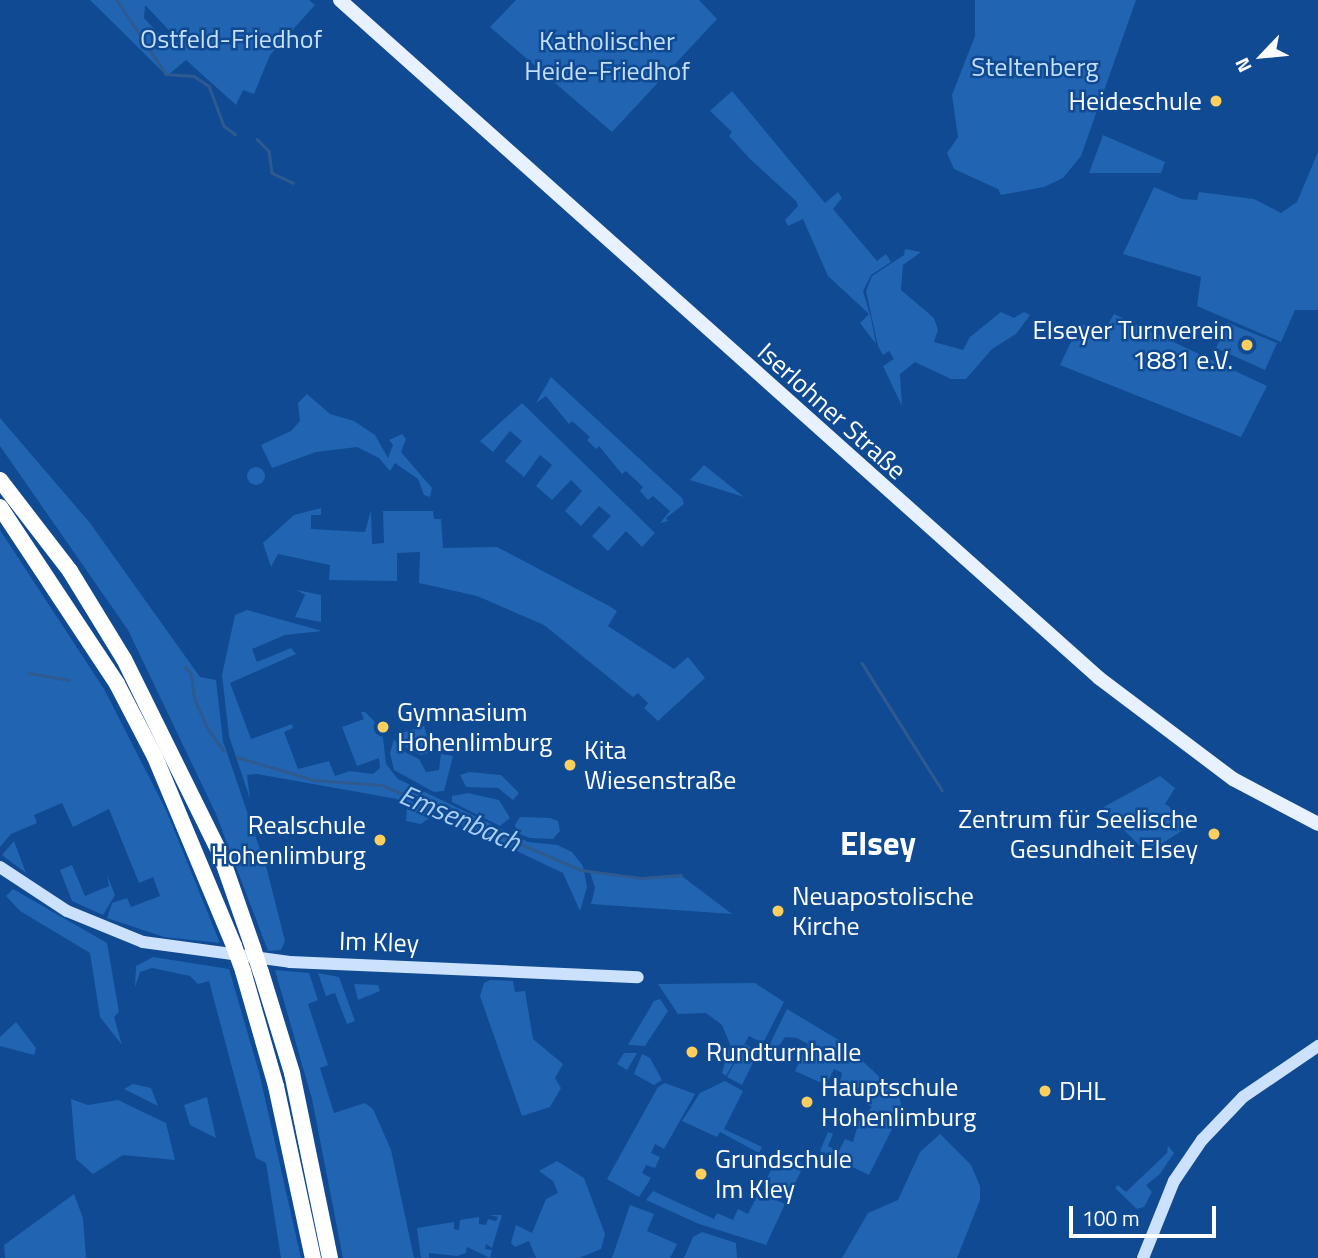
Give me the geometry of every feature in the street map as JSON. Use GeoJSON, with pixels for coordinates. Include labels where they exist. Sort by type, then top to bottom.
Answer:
{"type":"FeatureCollection","features":[{"type":"Feature","properties":{"kind":"highway"},"geometry":{"type":"LineString","coordinates":[[0,480],[70,571],[124,659],[219,853],[261,972],[292,1073],[330,1258]]}},
{"type":"Feature","properties":{"kind":"highway"},"geometry":{"type":"LineString","coordinates":[[0,507],[117,684],[194,844],[243,971],[276,1086],[313,1258]]}},
{"type":"Feature","properties":{"kind":"main road","name":"Iserlohner Straße"},"geometry":{"type":"LineString","coordinates":[[340,0],[1099,678],[1233,779],[1318,824]]}},
{"type":"Feature","properties":{"kind":"street","name":"Im Kley"},"geometry":{"type":"LineString","coordinates":[[0,867],[67,911],[121,935],[287,962],[638,977]]}},
{"type":"Feature","properties":{"kind":"street"},"geometry":{"type":"LineString","coordinates":[[1143,1258],[1174,1181],[1202,1140],[1243,1097],[1318,1046]]}},
{"type":"Feature","properties":{"kind":"green space","name":"Ostfeld-Friedhof"},"geometry":{"type":"Polygon","coordinates":[[[90,0],[309,0],[315,5],[270,55],[254,94],[243,90],[236,105],[186,60],[167,76],[90,0]],[[146,6],[144,18],[157,32],[184,46],[146,6]]]}},
{"type":"Feature","properties":{"kind":"green space","name":"Katholischer Heide-Friedhof"},"geometry":{"type":"Polygon","coordinates":[[[516,0],[699,0],[717,19],[612,132],[490,27],[516,0]]]}},
{"type":"Feature","properties":{"kind":"green space","name":"Steltenberg"},"geometry":{"type":"Polygon","coordinates":[[[975,0],[1136,0],[1081,156],[1063,178],[1044,187],[1001,195],[998,189],[954,169],[947,153],[958,137],[952,95],[975,36],[975,0]]]}},
{"type":"Feature","properties":{"kind":"green space"},"geometry":{"type":"Polygon","coordinates":[[[732,91],[825,203],[838,192],[842,198],[833,209],[877,261],[886,254],[891,262],[871,275],[863,291],[871,318],[876,344],[860,323],[869,314],[828,276],[803,219],[788,226],[785,220],[798,206],[796,201],[750,159],[729,136],[732,132],[710,111],[732,91]]]}},
{"type":"Feature","properties":{"kind":"green space"},"geometry":{"type":"Polygon","coordinates":[[[1103,135],[1165,162],[1161,173],[1089,173],[1103,135]]]}},
{"type":"Feature","properties":{"kind":"green space"},"geometry":{"type":"Polygon","coordinates":[[[1318,152],[1318,310],[1295,310],[1281,342],[1197,306],[1201,277],[1123,254],[1154,187],[1182,199],[1197,200],[1199,192],[1254,199],[1281,213],[1297,202],[1318,152]]]}},
{"type":"Feature","properties":{"kind":"green space"},"geometry":{"type":"Polygon","coordinates":[[[905,249],[921,252],[903,265],[901,290],[934,318],[938,330],[934,342],[963,350],[970,337],[1001,312],[1014,318],[1024,312],[1030,315],[1016,334],[992,349],[966,379],[951,379],[915,362],[900,374],[902,406],[883,366],[894,359],[889,351],[883,355],[878,346],[866,291],[872,276],[904,255],[905,249]]]}},
{"type":"Feature","properties":{"kind":"green space"},"geometry":{"type":"Polygon","coordinates":[[[1114,314],[1267,386],[1241,437],[1060,365],[1080,323],[1103,333],[1114,314]]]}},
{"type":"Feature","properties":{"kind":"green space","name":"Elseyer Turnverein 1881 e.V."},"geometry":{"type":"Polygon","coordinates":[[[1228,323],[1277,343],[1265,370],[1216,348],[1228,323]]]}},
{"type":"Feature","properties":{"kind":"green space"},"geometry":{"type":"Polygon","coordinates":[[[551,377],[682,498],[684,504],[666,518],[668,521],[660,523],[670,511],[653,496],[648,500],[640,491],[643,487],[626,471],[622,474],[599,446],[596,449],[587,440],[590,437],[572,421],[569,424],[546,396],[536,403],[551,377]]]}},
{"type":"Feature","properties":{"kind":"green space"},"geometry":{"type":"Polygon","coordinates":[[[307,394],[330,414],[354,421],[375,435],[388,458],[393,445],[389,440],[402,434],[406,439],[401,452],[432,488],[430,497],[424,495],[418,479],[395,463],[390,471],[379,458],[357,447],[316,452],[272,468],[261,445],[291,431],[300,421],[298,403],[307,394]]]}},
{"type":"Feature","properties":{"kind":"green space"},"geometry":{"type":"Polygon","coordinates":[[[522,403],[655,533],[642,547],[626,531],[608,551],[592,536],[611,516],[599,506],[581,526],[565,511],[582,491],[571,480],[552,500],[536,486],[552,465],[540,455],[524,477],[505,461],[522,441],[510,431],[493,452],[480,441],[522,403]]]}},
{"type":"Feature","properties":{"kind":"green space"},"geometry":{"type":"Polygon","coordinates":[[[0,418],[90,523],[200,677],[216,680],[223,741],[267,870],[285,941],[281,950],[268,951],[216,814],[128,630],[0,446],[0,418]]]}},
{"type":"Feature","properties":{"kind":"green space"},"geometry":{"type":"Polygon","coordinates":[[[704,465],[744,497],[690,480],[704,465]]]}},
{"type":"Feature","properties":{"kind":"green space"},"geometry":{"type":"Polygon","coordinates":[[[252,467],[260,467],[265,476],[263,483],[252,485],[247,480],[247,472],[252,467]]]}},
{"type":"Feature","properties":{"kind":"green space"},"geometry":{"type":"Polygon","coordinates":[[[321,508],[321,515],[311,515],[311,529],[365,532],[371,510],[372,544],[384,543],[383,511],[433,511],[434,519],[441,519],[443,548],[497,547],[611,607],[617,611],[608,626],[674,669],[688,657],[705,678],[658,721],[644,708],[648,703],[638,693],[633,697],[544,625],[477,596],[419,583],[420,552],[397,553],[397,581],[329,580],[330,565],[278,554],[271,567],[263,543],[294,515],[321,508]]]}},
{"type":"Feature","properties":{"kind":"green space"},"geometry":{"type":"Polygon","coordinates":[[[0,530],[104,689],[166,810],[220,943],[164,937],[107,918],[112,903],[127,898],[131,907],[160,896],[153,877],[139,883],[109,809],[73,827],[62,803],[34,815],[37,823],[11,834],[0,847],[0,530]]]}},
{"type":"Feature","properties":{"kind":"green space"},"geometry":{"type":"Polygon","coordinates":[[[297,590],[321,595],[321,622],[295,617],[305,595],[297,590]]]}},
{"type":"Feature","properties":{"kind":"green space"},"geometry":{"type":"Polygon","coordinates":[[[247,610],[322,631],[285,635],[252,649],[257,662],[291,648],[296,654],[230,683],[251,739],[292,724],[293,728],[284,732],[298,769],[329,761],[335,776],[350,771],[373,774],[380,768],[379,758],[357,766],[342,727],[364,719],[361,712],[365,712],[382,729],[386,764],[398,779],[528,842],[557,845],[572,852],[583,866],[587,887],[580,911],[563,873],[436,813],[421,824],[406,821],[407,808],[397,799],[257,774],[247,775],[250,799],[229,736],[222,675],[235,615],[247,610]]]}},
{"type":"Feature","properties":{"kind":"green space"},"geometry":{"type":"Polygon","coordinates":[[[424,726],[431,752],[421,755],[406,747],[399,734],[424,726]]]}},
{"type":"Feature","properties":{"kind":"green space"},"geometry":{"type":"Polygon","coordinates":[[[394,739],[403,751],[419,759],[426,772],[439,770],[441,754],[453,756],[444,791],[434,792],[394,770],[390,753],[394,739]]]}},
{"type":"Feature","properties":{"kind":"green space"},"geometry":{"type":"Polygon","coordinates":[[[469,772],[501,775],[519,793],[513,800],[498,788],[466,787],[460,775],[469,772]]]}},
{"type":"Feature","properties":{"kind":"green space"},"geometry":{"type":"Polygon","coordinates":[[[1160,776],[1175,788],[1165,804],[1194,823],[1147,853],[1102,808],[1160,776]]]}},
{"type":"Feature","properties":{"kind":"green space"},"geometry":{"type":"Polygon","coordinates":[[[468,793],[499,800],[510,818],[500,826],[452,802],[452,796],[468,793]]]}},
{"type":"Feature","properties":{"kind":"green space"},"geometry":{"type":"Polygon","coordinates":[[[520,817],[550,818],[558,821],[560,831],[553,839],[530,838],[517,833],[515,825],[520,817]]]}},
{"type":"Feature","properties":{"kind":"green space"},"geometry":{"type":"Polygon","coordinates":[[[14,841],[26,873],[2,855],[14,841]]]}},
{"type":"Feature","properties":{"kind":"green space"},"geometry":{"type":"Polygon","coordinates":[[[72,865],[85,896],[109,886],[107,875],[115,895],[103,915],[72,901],[60,870],[72,865]]]}},
{"type":"Feature","properties":{"kind":"green space"},"geometry":{"type":"Polygon","coordinates":[[[590,872],[640,879],[683,877],[732,914],[591,904],[595,888],[590,872]]]}},
{"type":"Feature","properties":{"kind":"green space"},"geometry":{"type":"Polygon","coordinates":[[[13,889],[107,943],[119,1012],[114,1017],[122,1045],[100,1017],[90,953],[20,911],[6,896],[13,889]]]}},
{"type":"Feature","properties":{"kind":"green space"},"geometry":{"type":"Polygon","coordinates":[[[153,957],[229,969],[259,1072],[301,1258],[281,1258],[266,1163],[256,1158],[209,981],[198,984],[190,976],[152,968],[140,972],[135,987],[136,966],[153,957]]]}},
{"type":"Feature","properties":{"kind":"green space"},"geometry":{"type":"Polygon","coordinates":[[[275,970],[309,973],[318,1000],[308,1004],[328,1065],[320,1068],[334,1113],[365,1103],[373,1109],[391,1150],[414,1258],[343,1258],[312,1099],[275,970]]]}},
{"type":"Feature","properties":{"kind":"green space"},"geometry":{"type":"Polygon","coordinates":[[[318,973],[339,977],[355,1021],[347,1024],[335,993],[326,996],[318,973]]]}},
{"type":"Feature","properties":{"kind":"green space"},"geometry":{"type":"Polygon","coordinates":[[[490,980],[513,981],[515,992],[525,991],[533,1039],[563,1064],[555,1078],[561,1088],[550,1107],[522,1116],[480,996],[484,983],[490,980]]]}},
{"type":"Feature","properties":{"kind":"green space"},"geometry":{"type":"Polygon","coordinates":[[[755,983],[784,1002],[763,1043],[749,1036],[726,1076],[722,1073],[730,1044],[722,1025],[706,1013],[678,1014],[658,984],[755,983]]]}},
{"type":"Feature","properties":{"kind":"green space"},"geometry":{"type":"Polygon","coordinates":[[[354,984],[378,985],[380,991],[358,1000],[354,984]]]}},
{"type":"Feature","properties":{"kind":"green space"},"geometry":{"type":"Polygon","coordinates":[[[660,999],[668,1011],[645,1046],[628,1045],[654,1001],[660,999]]]}},
{"type":"Feature","properties":{"kind":"green space"},"geometry":{"type":"Polygon","coordinates":[[[787,1009],[842,1042],[899,1095],[902,1109],[869,1175],[820,1151],[828,1132],[833,1134],[828,1146],[839,1151],[845,1139],[853,1142],[859,1121],[872,1107],[865,1103],[869,1085],[861,1082],[854,1098],[838,1091],[842,1073],[834,1069],[826,1085],[795,1071],[808,1044],[797,1038],[785,1037],[771,1057],[765,1054],[787,1009]]]}},
{"type":"Feature","properties":{"kind":"green space"},"geometry":{"type":"Polygon","coordinates":[[[16,1022],[36,1048],[34,1055],[0,1046],[0,1037],[16,1022]]]}},
{"type":"Feature","properties":{"kind":"green space"},"geometry":{"type":"Polygon","coordinates":[[[745,1044],[758,1052],[742,1085],[727,1077],[745,1044]]]}},
{"type":"Feature","properties":{"kind":"green space"},"geometry":{"type":"Polygon","coordinates":[[[624,1053],[637,1053],[627,1070],[617,1064],[624,1053]]]}},
{"type":"Feature","properties":{"kind":"green space"},"geometry":{"type":"Polygon","coordinates":[[[642,1054],[650,1058],[662,1080],[654,1085],[634,1074],[642,1054]]]}},
{"type":"Feature","properties":{"kind":"green space"},"geometry":{"type":"Polygon","coordinates":[[[725,1081],[743,1091],[724,1129],[762,1147],[759,1153],[720,1132],[717,1137],[682,1121],[700,1093],[725,1081]]]}},
{"type":"Feature","properties":{"kind":"green space"},"geometry":{"type":"Polygon","coordinates":[[[665,1083],[695,1094],[664,1149],[655,1144],[651,1153],[660,1157],[655,1168],[646,1165],[642,1173],[651,1178],[639,1197],[607,1179],[658,1087],[665,1083]]]}},
{"type":"Feature","properties":{"kind":"green space"},"geometry":{"type":"Polygon","coordinates":[[[133,1084],[151,1088],[158,1106],[124,1089],[133,1084]]]}},
{"type":"Feature","properties":{"kind":"green space"},"geometry":{"type":"Polygon","coordinates":[[[207,1097],[216,1138],[190,1125],[184,1105],[207,1097]]]}},
{"type":"Feature","properties":{"kind":"green space"},"geometry":{"type":"Polygon","coordinates":[[[71,1099],[88,1105],[118,1100],[166,1123],[175,1160],[123,1155],[93,1174],[76,1159],[71,1099]]]}},
{"type":"Feature","properties":{"kind":"green space"},"geometry":{"type":"Polygon","coordinates":[[[940,1134],[971,1165],[980,1186],[980,1200],[957,1258],[842,1258],[868,1213],[898,1200],[920,1152],[940,1134]]]}},
{"type":"Feature","properties":{"kind":"green space"},"geometry":{"type":"Polygon","coordinates":[[[1168,1146],[1174,1153],[1160,1174],[1146,1185],[1152,1192],[1144,1207],[1137,1209],[1115,1188],[1118,1185],[1126,1192],[1167,1153],[1168,1146]]]}},
{"type":"Feature","properties":{"kind":"green space"},"geometry":{"type":"Polygon","coordinates":[[[792,1156],[804,1165],[790,1193],[765,1182],[773,1166],[784,1170],[792,1156]]]}},
{"type":"Feature","properties":{"kind":"green space"},"geometry":{"type":"Polygon","coordinates":[[[557,1161],[584,1178],[605,1234],[601,1249],[579,1258],[536,1258],[529,1241],[515,1247],[511,1243],[516,1225],[532,1233],[546,1199],[558,1193],[553,1181],[539,1171],[557,1161]]]}},
{"type":"Feature","properties":{"kind":"green space"},"geometry":{"type":"Polygon","coordinates":[[[653,1191],[714,1219],[717,1213],[733,1220],[738,1209],[748,1214],[759,1192],[785,1204],[766,1245],[699,1224],[646,1200],[653,1191]]]}},
{"type":"Feature","properties":{"kind":"green space"},"geometry":{"type":"Polygon","coordinates":[[[74,1194],[83,1218],[86,1258],[5,1258],[4,1245],[74,1194]]]}},
{"type":"Feature","properties":{"kind":"green space"},"geometry":{"type":"Polygon","coordinates":[[[630,1205],[654,1214],[647,1231],[677,1244],[670,1258],[612,1258],[630,1205]]]}},
{"type":"Feature","properties":{"kind":"green space"},"geometry":{"type":"Polygon","coordinates":[[[489,1215],[502,1215],[492,1248],[486,1244],[485,1249],[492,1250],[490,1258],[467,1247],[466,1253],[457,1256],[429,1253],[429,1258],[421,1258],[417,1228],[454,1222],[454,1229],[459,1230],[460,1220],[479,1217],[479,1224],[486,1225],[488,1219],[496,1221],[498,1217],[489,1215]]]}},
{"type":"Feature","properties":{"kind":"green space"},"geometry":{"type":"Polygon","coordinates":[[[702,1232],[736,1243],[737,1258],[684,1258],[693,1237],[702,1232]]]}},
{"type":"Feature","properties":{"kind":"waterway"},"geometry":{"type":"LineString","coordinates":[[117,0],[166,74],[194,76],[209,86],[224,126],[235,134]]}},
{"type":"Feature","properties":{"kind":"waterway"},"geometry":{"type":"LineString","coordinates":[[257,139],[269,151],[272,173],[293,183]]}},
{"type":"Feature","properties":{"kind":"waterway"},"geometry":{"type":"LineString","coordinates":[[862,663],[942,790]]}},
{"type":"Feature","properties":{"kind":"waterway","name":"Emsenbach"},"geometry":{"type":"LineString","coordinates":[[185,667],[191,673],[195,700],[207,727],[224,751]]}},
{"type":"Feature","properties":{"kind":"waterway","name":"Emsenbach"},"geometry":{"type":"LineString","coordinates":[[29,673],[68,680]]}},
{"type":"Feature","properties":{"kind":"waterway","name":"Emsenbach"},"geometry":{"type":"LineString","coordinates":[[237,757],[314,780],[382,785],[581,870],[641,878],[681,875]]}},
{"type":"Feature","properties":{"kind":"place","name":"Heideschule"},"geometry":{"type":"Point","coordinates":[1216,101]}},
{"type":"Feature","properties":{"kind":"place","name":"Elseyer Turnverein 1881 e.V."},"geometry":{"type":"Point","coordinates":[1247,345]}},
{"type":"Feature","properties":{"kind":"place","name":"Gymnasium Hohenlimburg"},"geometry":{"type":"Point","coordinates":[383,727]}},
{"type":"Feature","properties":{"kind":"place","name":"Kita Wiesenstraße"},"geometry":{"type":"Point","coordinates":[570,765]}},
{"type":"Feature","properties":{"kind":"place","name":"Zentrum für Seelische Gesundheit Elsey"},"geometry":{"type":"Point","coordinates":[1214,834]}},
{"type":"Feature","properties":{"kind":"place","name":"Realschule Hohenlimburg"},"geometry":{"type":"Point","coordinates":[380,840]}},
{"type":"Feature","properties":{"kind":"place","name":"Neuapostolische Kirche"},"geometry":{"type":"Point","coordinates":[778,911]}},
{"type":"Feature","properties":{"kind":"place","name":"Rundturnhalle"},"geometry":{"type":"Point","coordinates":[692,1052]}},
{"type":"Feature","properties":{"kind":"place","name":"DHL"},"geometry":{"type":"Point","coordinates":[1045,1091]}},
{"type":"Feature","properties":{"kind":"place","name":"Hauptschule Hohenlimburg"},"geometry":{"type":"Point","coordinates":[807,1102]}},
{"type":"Feature","properties":{"kind":"place","name":"Grundschule Im Kley"},"geometry":{"type":"Point","coordinates":[701,1174]}},
{"type":"Feature","properties":{"kind":"district","name":"Elsey"},"geometry":{"type":"Point","coordinates":[878,844]}}]}
